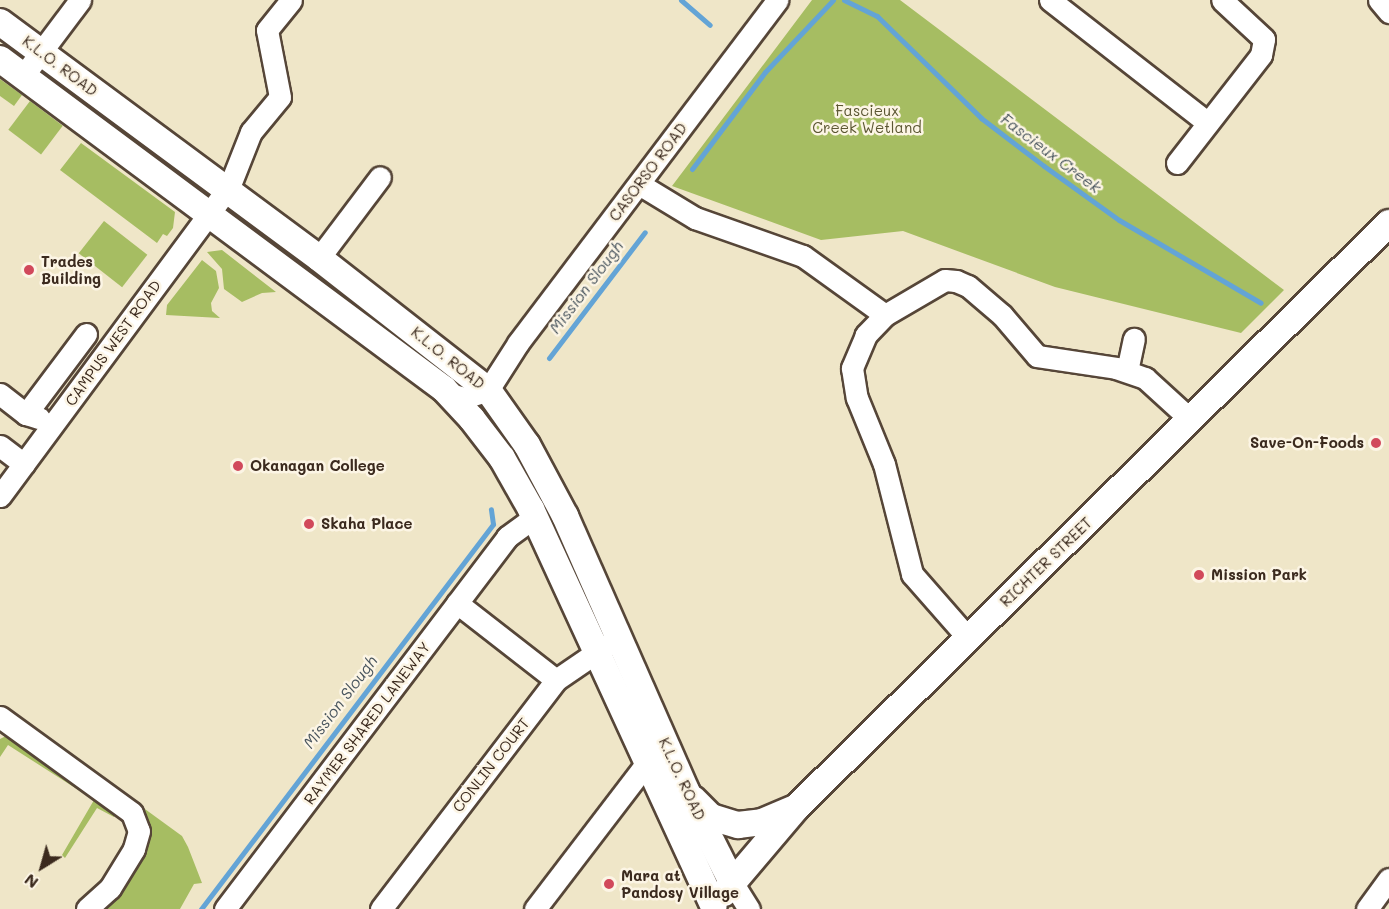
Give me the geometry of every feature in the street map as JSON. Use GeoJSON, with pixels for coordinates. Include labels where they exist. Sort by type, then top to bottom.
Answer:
{"type":"FeatureCollection","features":[{"type":"Feature","properties":{"kind":"main road","name":"K.L.O. ROAD"},"geometry":{"type":"LineString","coordinates":[[0,22],[320,258],[480,383],[527,445],[566,516],[687,793],[732,882]]}},
{"type":"Feature","properties":{"kind":"main road","name":"K.L.O. ROAD"},"geometry":{"type":"LineString","coordinates":[[0,59],[450,394],[502,458],[535,517],[645,764],[714,908]]}},
{"type":"Feature","properties":{"kind":"main road","name":"RICHTER STREET"},"geometry":{"type":"LineString","coordinates":[[714,908],[732,882],[796,808],[1389,223]]}},
{"type":"Feature","properties":{"kind":"main road"},"geometry":{"type":"LineString","coordinates":[[687,793],[711,817],[738,825],[762,822],[796,808]]}},
{"type":"Feature","properties":{"kind":"street"},"geometry":{"type":"LineString","coordinates":[[23,76],[80,0]]}},
{"type":"Feature","properties":{"kind":"street","name":"CAMPUS WEST ROAD"},"geometry":{"type":"LineString","coordinates":[[0,496],[226,190],[251,132],[280,97],[267,30],[291,0]]}},
{"type":"Feature","properties":{"kind":"street","name":"CASORSO ROAD"},"geometry":{"type":"LineString","coordinates":[[480,383],[518,343],[777,0]]}},
{"type":"Feature","properties":{"kind":"street"},"geometry":{"type":"LineString","coordinates":[[1050,0],[1208,123]]}},
{"type":"Feature","properties":{"kind":"street"},"geometry":{"type":"LineString","coordinates":[[1177,164],[1261,56],[1264,39],[1222,0]]}},
{"type":"Feature","properties":{"kind":"street"},"geometry":{"type":"LineString","coordinates":[[1378,0],[1389,12]]}},
{"type":"Feature","properties":{"kind":"street"},"geometry":{"type":"LineString","coordinates":[[320,258],[380,177]]}},
{"type":"Feature","properties":{"kind":"street"},"geometry":{"type":"LineString","coordinates":[[639,184],[695,218],[803,256],[885,315]]}},
{"type":"Feature","properties":{"kind":"street"},"geometry":{"type":"LineString","coordinates":[[968,638],[912,574],[884,464],[857,398],[852,368],[866,335],[885,315],[945,280],[956,281],[968,286],[1002,315],[1037,356],[1127,371],[1145,378],[1191,420]]}},
{"type":"Feature","properties":{"kind":"street"},"geometry":{"type":"LineString","coordinates":[[26,414],[86,334]]}},
{"type":"Feature","properties":{"kind":"street"},"geometry":{"type":"LineString","coordinates":[[1127,371],[1134,339]]}},
{"type":"Feature","properties":{"kind":"street"},"geometry":{"type":"LineString","coordinates":[[450,394],[464,398],[480,383]]}},
{"type":"Feature","properties":{"kind":"street"},"geometry":{"type":"LineString","coordinates":[[0,394],[26,414],[54,423]]}},
{"type":"Feature","properties":{"kind":"street"},"geometry":{"type":"LineString","coordinates":[[0,446],[24,464]]}},
{"type":"Feature","properties":{"kind":"street","name":"RAYMER SHARED LANEWAY"},"geometry":{"type":"LineString","coordinates":[[225,909],[507,537],[535,517]]}},
{"type":"Feature","properties":{"kind":"street"},"geometry":{"type":"LineString","coordinates":[[457,603],[556,680]]}},
{"type":"Feature","properties":{"kind":"street","name":"CONLIN COURT"},"geometry":{"type":"LineString","coordinates":[[381,909],[556,680],[594,652],[619,639]]}},
{"type":"Feature","properties":{"kind":"street"},"geometry":{"type":"LineString","coordinates":[[0,717],[132,813],[139,831],[134,849],[110,888],[87,909]]}},
{"type":"Feature","properties":{"kind":"street"},"geometry":{"type":"LineString","coordinates":[[535,909],[645,764]]}},
{"type":"Feature","properties":{"kind":"street"},"geometry":{"type":"LineString","coordinates":[[1367,909],[1389,879]]}},
{"type":"Feature","properties":{"kind":"street","name":"K.L.O. ROAD"},"geometry":{"type":"LineString","coordinates":[[732,882],[749,909]]}},
{"type":"Feature","properties":{"kind":"green space","name":"Fascieux Creek Wetland"},"geometry":{"type":"Polygon","coordinates":[[[812,0],[900,0],[1284,290],[1241,333],[1055,287],[903,231],[821,240],[672,186],[812,0]]]}},
{"type":"Feature","properties":{"kind":"green space"},"geometry":{"type":"Polygon","coordinates":[[[0,79],[22,95],[14,106],[0,96],[0,79]]]}},
{"type":"Feature","properties":{"kind":"green space"},"geometry":{"type":"Polygon","coordinates":[[[30,101],[63,126],[41,154],[8,130],[30,101]]]}},
{"type":"Feature","properties":{"kind":"green space"},"geometry":{"type":"Polygon","coordinates":[[[81,143],[175,212],[173,228],[167,236],[163,234],[157,243],[60,170],[81,143]]]}},
{"type":"Feature","properties":{"kind":"green space"},"geometry":{"type":"Polygon","coordinates":[[[104,221],[147,255],[122,287],[79,253],[104,221]]]}},
{"type":"Feature","properties":{"kind":"green space"},"geometry":{"type":"Polygon","coordinates":[[[222,250],[276,292],[262,293],[242,302],[224,289],[222,269],[207,252],[222,250]]]}},
{"type":"Feature","properties":{"kind":"green space"},"geometry":{"type":"Polygon","coordinates":[[[202,260],[216,271],[219,288],[211,303],[212,311],[220,318],[166,315],[167,305],[202,260]]]}},
{"type":"Feature","properties":{"kind":"green space"},"geometry":{"type":"Polygon","coordinates":[[[8,735],[117,811],[114,817],[97,808],[65,858],[62,855],[94,800],[8,745],[0,757],[0,739],[8,735]]]}},
{"type":"Feature","properties":{"kind":"green space"},"geometry":{"type":"Polygon","coordinates":[[[138,804],[182,836],[188,847],[202,883],[194,884],[180,909],[103,909],[118,896],[146,846],[147,834],[138,804]]]}},
{"type":"Feature","properties":{"kind":"waterway","name":"Fascieux Creek"},"geometry":{"type":"LineString","coordinates":[[681,0],[710,25]]}},
{"type":"Feature","properties":{"kind":"waterway","name":"Mission Slough"},"geometry":{"type":"LineString","coordinates":[[692,169],[765,72],[833,0]]}},
{"type":"Feature","properties":{"kind":"waterway","name":"Fascieux Creek"},"geometry":{"type":"LineString","coordinates":[[844,0],[877,16],[981,118],[1044,166],[1119,220],[1261,303]]}},
{"type":"Feature","properties":{"kind":"waterway","name":"Mission Slough"},"geometry":{"type":"LineString","coordinates":[[549,358],[645,232]]}},
{"type":"Feature","properties":{"kind":"waterway","name":"Mission Slough"},"geometry":{"type":"LineString","coordinates":[[201,909],[493,524],[491,509]]}},
{"type":"Feature","properties":{"kind":"place","name":"Trades Building"},"geometry":{"type":"Point","coordinates":[29,270]}},
{"type":"Feature","properties":{"kind":"place","name":"Save-On-Foods"},"geometry":{"type":"Point","coordinates":[1376,443]}},
{"type":"Feature","properties":{"kind":"place","name":"Okanagan College"},"geometry":{"type":"Point","coordinates":[238,466]}},
{"type":"Feature","properties":{"kind":"place","name":"Skaha Place"},"geometry":{"type":"Point","coordinates":[309,524]}},
{"type":"Feature","properties":{"kind":"place","name":"Mission Park"},"geometry":{"type":"Point","coordinates":[1199,575]}},
{"type":"Feature","properties":{"kind":"place","name":"Mara at Pandosy Village"},"geometry":{"type":"Point","coordinates":[609,884]}}]}
